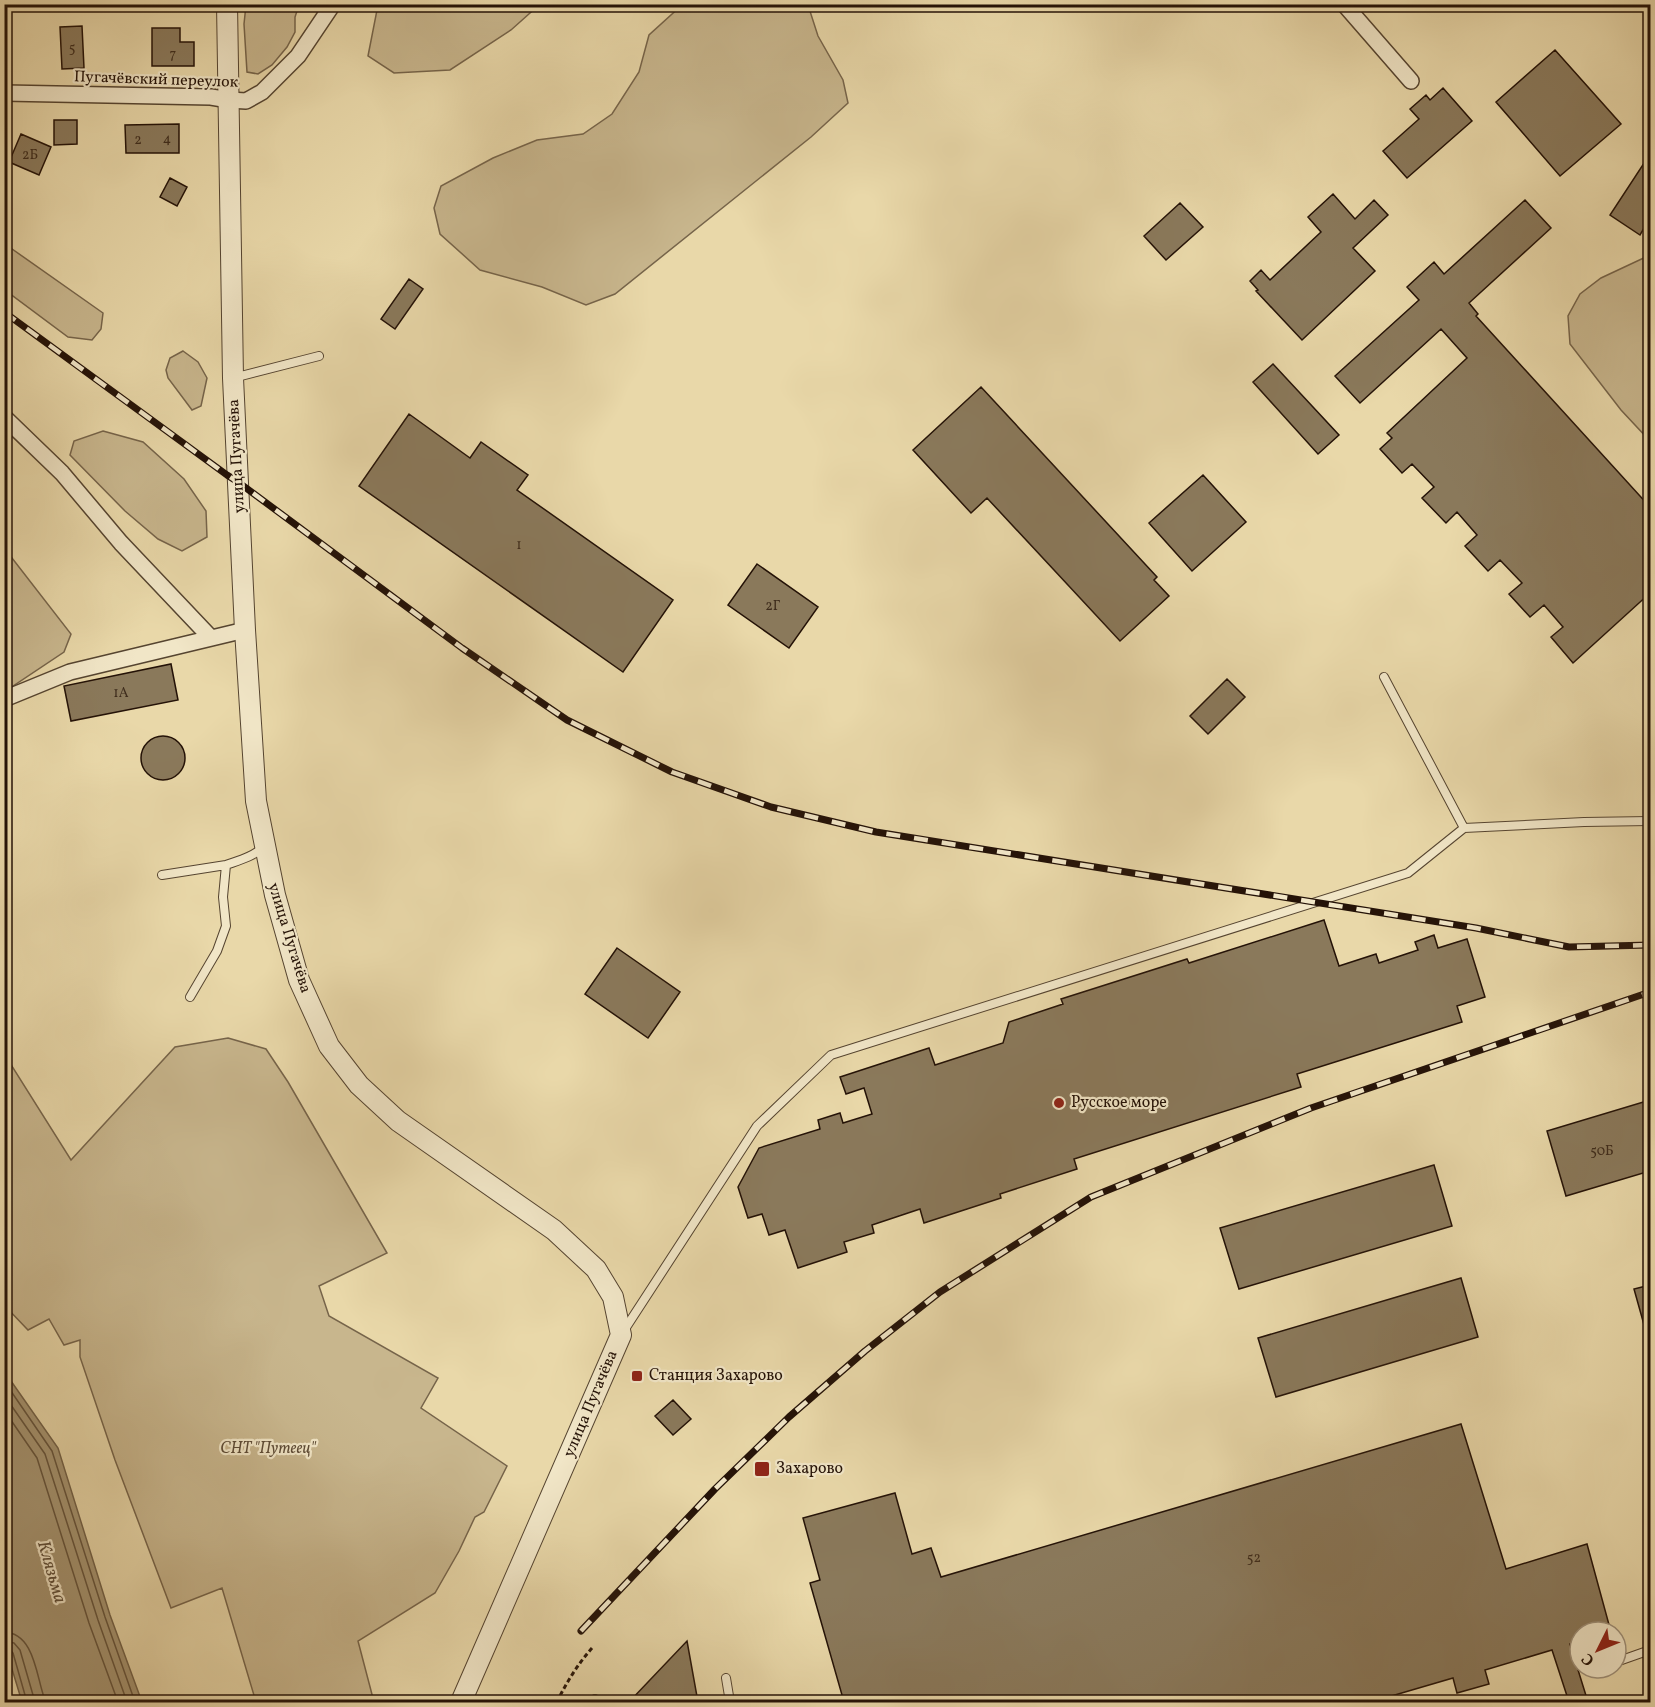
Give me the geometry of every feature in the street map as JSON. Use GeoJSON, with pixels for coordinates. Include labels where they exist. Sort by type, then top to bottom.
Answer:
{"type":"FeatureCollection","features":[{"type":"Feature","properties":{"kind":"street","name":"улица Пугачёва"},"geometry":{"type":"LineString","coordinates":[[227,4],[233,378],[256,801],[275,895],[299,980],[329,1046],[359,1085],[398,1121],[554,1230],[596,1269],[613,1297],[621,1335],[533,1547],[461,1702]]}},
{"type":"Feature","properties":{"kind":"street","name":"Пугачёвский переулок"},"geometry":{"type":"LineString","coordinates":[[4,93],[211,97],[246,101],[262,93],[298,56],[333,4]]}},
{"type":"Feature","properties":{"kind":"street"},"geometry":{"type":"LineString","coordinates":[[1344,4],[1411,81]]}},
{"type":"Feature","properties":{"kind":"street"},"geometry":{"type":"LineString","coordinates":[[4,417],[62,473],[121,543],[211,638]]}},
{"type":"Feature","properties":{"kind":"street"},"geometry":{"type":"LineString","coordinates":[[4,699],[69,672],[245,630]]}},
{"type":"Feature","properties":{"kind":"lane"},"geometry":{"type":"LineString","coordinates":[[233,378],[319,356]]}},
{"type":"Feature","properties":{"kind":"lane"},"geometry":{"type":"LineString","coordinates":[[1384,677],[1464,828]]}},
{"type":"Feature","properties":{"kind":"lane"},"geometry":{"type":"LineString","coordinates":[[621,1335],[757,1126],[831,1055],[1408,873],[1464,828],[1650,821]]}},
{"type":"Feature","properties":{"kind":"lane"},"geometry":{"type":"LineString","coordinates":[[162,875],[226,865],[256,854],[265,846]]}},
{"type":"Feature","properties":{"kind":"lane"},"geometry":{"type":"LineString","coordinates":[[190,997],[217,951],[226,926],[223,897],[226,865]]}},
{"type":"Feature","properties":{"kind":"lane"},"geometry":{"type":"LineString","coordinates":[[1628,1658],[1650,1650]]}},
{"type":"Feature","properties":{"kind":"lane"},"geometry":{"type":"LineString","coordinates":[[726,1678],[730,1702]]}},
{"type":"Feature","properties":{"kind":"path"},"geometry":{"type":"LineString","coordinates":[[557,1702],[573,1673],[592,1648]]}},
{"type":"Feature","properties":{"kind":"green space"},"geometry":{"type":"Polygon","coordinates":[[[378,4],[539,5],[511,30],[450,70],[394,73],[368,56],[378,4]]]}},
{"type":"Feature","properties":{"kind":"green space"},"geometry":{"type":"Polygon","coordinates":[[[246,5],[299,5],[295,17],[295,32],[287,47],[272,65],[258,74],[247,72],[244,24],[246,5]]]}},
{"type":"Feature","properties":{"kind":"green space"},"geometry":{"type":"Polygon","coordinates":[[[682,5],[808,5],[818,36],[843,80],[848,103],[811,137],[615,294],[586,305],[542,287],[480,270],[440,234],[434,208],[441,186],[493,158],[537,140],[583,134],[612,114],[639,72],[649,35],[682,5]]]}},
{"type":"Feature","properties":{"kind":"green space"},"geometry":{"type":"Polygon","coordinates":[[[5,244],[103,313],[101,329],[92,340],[68,337],[5,290],[5,244]]]}},
{"type":"Feature","properties":{"kind":"green space"},"geometry":{"type":"Polygon","coordinates":[[[1650,255],[1650,441],[1621,410],[1570,344],[1568,316],[1580,294],[1601,278],[1650,255]]]}},
{"type":"Feature","properties":{"kind":"green space"},"geometry":{"type":"Polygon","coordinates":[[[183,351],[198,362],[207,378],[201,406],[192,410],[168,378],[166,370],[170,358],[183,351]]]}},
{"type":"Feature","properties":{"kind":"green space"},"geometry":{"type":"Polygon","coordinates":[[[103,431],[143,442],[184,479],[206,511],[207,537],[182,551],[158,539],[125,511],[70,455],[74,441],[103,431]]]}},
{"type":"Feature","properties":{"kind":"green space"},"geometry":{"type":"Polygon","coordinates":[[[5,549],[71,634],[64,652],[10,688],[5,689],[5,549]]]}},
{"type":"Feature","properties":{"kind":"green space","name":"СНТ \"Путеец\""},"geometry":{"type":"Polygon","coordinates":[[[228,1038],[266,1049],[288,1082],[387,1253],[319,1286],[329,1316],[438,1378],[421,1408],[507,1466],[484,1512],[475,1517],[435,1593],[358,1641],[374,1702],[256,1702],[222,1588],[171,1608],[115,1460],[80,1357],[80,1340],[64,1345],[49,1319],[28,1330],[5,1306],[5,1055],[71,1160],[175,1047],[228,1038]]]}},
{"type":"Feature","properties":{"kind":"water","name":"Клязьма"},"geometry":{"type":"Polygon","coordinates":[[[4,1371],[58,1448],[110,1615],[142,1702],[22,1702],[5,1646],[4,1371]]]}},
{"type":"Feature","properties":{"kind":"building"},"geometry":{"type":"Polygon","coordinates":[[[82,26],[84,68],[62,69],[60,27],[82,26]]]}},
{"type":"Feature","properties":{"kind":"building"},"geometry":{"type":"Polygon","coordinates":[[[152,28],[180,28],[180,42],[194,42],[194,66],[152,66],[152,28]]]}},
{"type":"Feature","properties":{"kind":"building"},"geometry":{"type":"Polygon","coordinates":[[[1555,50],[1621,124],[1560,176],[1496,102],[1555,50]]]}},
{"type":"Feature","properties":{"kind":"building"},"geometry":{"type":"Polygon","coordinates":[[[1443,88],[1472,121],[1407,178],[1383,151],[1419,119],[1410,109],[1426,95],[1430,100],[1443,88]]]}},
{"type":"Feature","properties":{"kind":"building"},"geometry":{"type":"Polygon","coordinates":[[[54,120],[77,120],[77,144],[54,145],[54,120]]]}},
{"type":"Feature","properties":{"kind":"building"},"geometry":{"type":"Polygon","coordinates":[[[179,124],[179,153],[126,153],[125,125],[179,124]]]}},
{"type":"Feature","properties":{"kind":"building"},"geometry":{"type":"Polygon","coordinates":[[[21,134],[51,147],[39,175],[9,162],[21,134]]]}},
{"type":"Feature","properties":{"kind":"building"},"geometry":{"type":"Polygon","coordinates":[[[1650,154],[1650,218],[1640,235],[1610,215],[1650,154]]]}},
{"type":"Feature","properties":{"kind":"building"},"geometry":{"type":"Polygon","coordinates":[[[170,178],[187,187],[177,206],[160,197],[170,178]]]}},
{"type":"Feature","properties":{"kind":"building"},"geometry":{"type":"Polygon","coordinates":[[[1333,194],[1355,219],[1374,200],[1388,215],[1353,248],[1375,271],[1302,340],[1256,291],[1258,290],[1250,281],[1261,270],[1270,280],[1321,232],[1308,217],[1333,194]]]}},
{"type":"Feature","properties":{"kind":"building"},"geometry":{"type":"Polygon","coordinates":[[[1525,200],[1551,228],[1469,303],[1478,314],[1476,316],[1650,507],[1650,593],[1573,663],[1551,637],[1563,627],[1544,605],[1530,617],[1509,594],[1522,583],[1500,560],[1488,571],[1465,546],[1477,535],[1457,512],[1446,523],[1422,498],[1434,487],[1412,464],[1402,473],[1380,449],[1392,438],[1387,433],[1467,358],[1441,329],[1360,403],[1335,376],[1419,300],[1407,287],[1434,262],[1444,274],[1525,200]]]}},
{"type":"Feature","properties":{"kind":"building"},"geometry":{"type":"Polygon","coordinates":[[[1180,203],[1203,227],[1166,260],[1144,236],[1180,203]]]}},
{"type":"Feature","properties":{"kind":"building"},"geometry":{"type":"Polygon","coordinates":[[[409,279],[423,289],[395,329],[381,319],[409,279]]]}},
{"type":"Feature","properties":{"kind":"building"},"geometry":{"type":"Polygon","coordinates":[[[1273,364],[1339,435],[1318,454],[1253,382],[1273,364]]]}},
{"type":"Feature","properties":{"kind":"building"},"geometry":{"type":"Polygon","coordinates":[[[981,387],[1157,577],[1154,580],[1169,596],[1120,641],[987,498],[971,513],[913,450],[981,387]]]}},
{"type":"Feature","properties":{"kind":"building"},"geometry":{"type":"Polygon","coordinates":[[[409,414],[470,458],[481,442],[528,475],[517,490],[673,600],[623,672],[359,486],[409,414]]]}},
{"type":"Feature","properties":{"kind":"building"},"geometry":{"type":"Polygon","coordinates":[[[1203,475],[1246,522],[1192,571],[1149,523],[1203,475]]]}},
{"type":"Feature","properties":{"kind":"building"},"geometry":{"type":"Polygon","coordinates":[[[757,564],[818,607],[789,648],[728,605],[757,564]]]}},
{"type":"Feature","properties":{"kind":"building"},"geometry":{"type":"Polygon","coordinates":[[[171,664],[178,700],[71,721],[64,686],[171,664]]]}},
{"type":"Feature","properties":{"kind":"building"},"geometry":{"type":"Polygon","coordinates":[[[1227,679],[1245,697],[1208,734],[1190,716],[1227,679]]]}},
{"type":"Feature","properties":{"kind":"building"},"geometry":{"type":"Polygon","coordinates":[[[163,736],[179,742],[185,758],[179,774],[163,780],[147,774],[141,758],[147,742],[163,736]]]}},
{"type":"Feature","properties":{"kind":"building","name":"Русское море"},"geometry":{"type":"Polygon","coordinates":[[[1324,920],[1339,966],[1376,954],[1379,963],[1418,950],[1415,942],[1434,935],[1438,948],[1467,939],[1485,997],[1457,1006],[1462,1022],[1297,1074],[1301,1087],[1074,1159],[1077,1169],[1000,1194],[1001,1198],[924,1223],[920,1209],[872,1225],[874,1233],[844,1242],[847,1252],[798,1268],[785,1230],[769,1235],[762,1214],[748,1218],[738,1187],[759,1148],[820,1129],[818,1120],[840,1113],[843,1123],[872,1114],[864,1088],[846,1094],[840,1077],[929,1048],[935,1065],[1003,1043],[1009,1022],[1063,1004],[1061,999],[1187,959],[1189,963],[1324,920]]]}},
{"type":"Feature","properties":{"kind":"building"},"geometry":{"type":"Polygon","coordinates":[[[617,948],[680,992],[648,1038],[585,994],[617,948]]]}},
{"type":"Feature","properties":{"kind":"building"},"geometry":{"type":"Polygon","coordinates":[[[1650,1100],[1650,1171],[1566,1196],[1547,1131],[1650,1100]]]}},
{"type":"Feature","properties":{"kind":"building"},"geometry":{"type":"Polygon","coordinates":[[[1434,1165],[1452,1226],[1239,1289],[1220,1228],[1434,1165]]]}},
{"type":"Feature","properties":{"kind":"building"},"geometry":{"type":"Polygon","coordinates":[[[1461,1278],[1478,1337],[1276,1397],[1258,1338],[1461,1278]]]}},
{"type":"Feature","properties":{"kind":"building"},"geometry":{"type":"Polygon","coordinates":[[[1650,1285],[1650,1332],[1646,1332],[1634,1289],[1650,1285]]]}},
{"type":"Feature","properties":{"kind":"building"},"geometry":{"type":"Polygon","coordinates":[[[673,1400],[691,1419],[673,1435],[655,1416],[673,1400]]]}},
{"type":"Feature","properties":{"kind":"building"},"geometry":{"type":"Polygon","coordinates":[[[1461,1424],[1506,1569],[1587,1544],[1608,1620],[1568,1620],[1568,1680],[1581,1680],[1588,1702],[1569,1702],[1552,1650],[1485,1670],[1489,1684],[1457,1693],[1453,1678],[1371,1702],[844,1702],[810,1583],[820,1580],[803,1518],[895,1493],[912,1554],[931,1548],[941,1577],[1461,1424]]]}},
{"type":"Feature","properties":{"kind":"building"},"geometry":{"type":"Polygon","coordinates":[[[687,1641],[698,1702],[629,1702],[687,1641]]]}},
{"type":"Feature","properties":{"kind":"railway"},"geometry":{"type":"LineString","coordinates":[[4,312],[462,648],[567,720],[672,772],[771,807],[876,832],[1476,928],[1569,947],[1650,945]]}},
{"type":"Feature","properties":{"kind":"railway"},"geometry":{"type":"LineString","coordinates":[[581,1631],[715,1489],[789,1417],[865,1351],[940,1292],[1091,1197],[1311,1108],[1650,992]]}},
{"type":"Feature","properties":{"kind":"place","name":"Русское море"},"geometry":{"type":"Point","coordinates":[1059,1103]}},
{"type":"Feature","properties":{"kind":"place","name":"Станция Захарово"},"geometry":{"type":"Point","coordinates":[637,1376]}},
{"type":"Feature","properties":{"kind":"place","name":"Захарово"},"geometry":{"type":"Point","coordinates":[762,1469]}}]}
